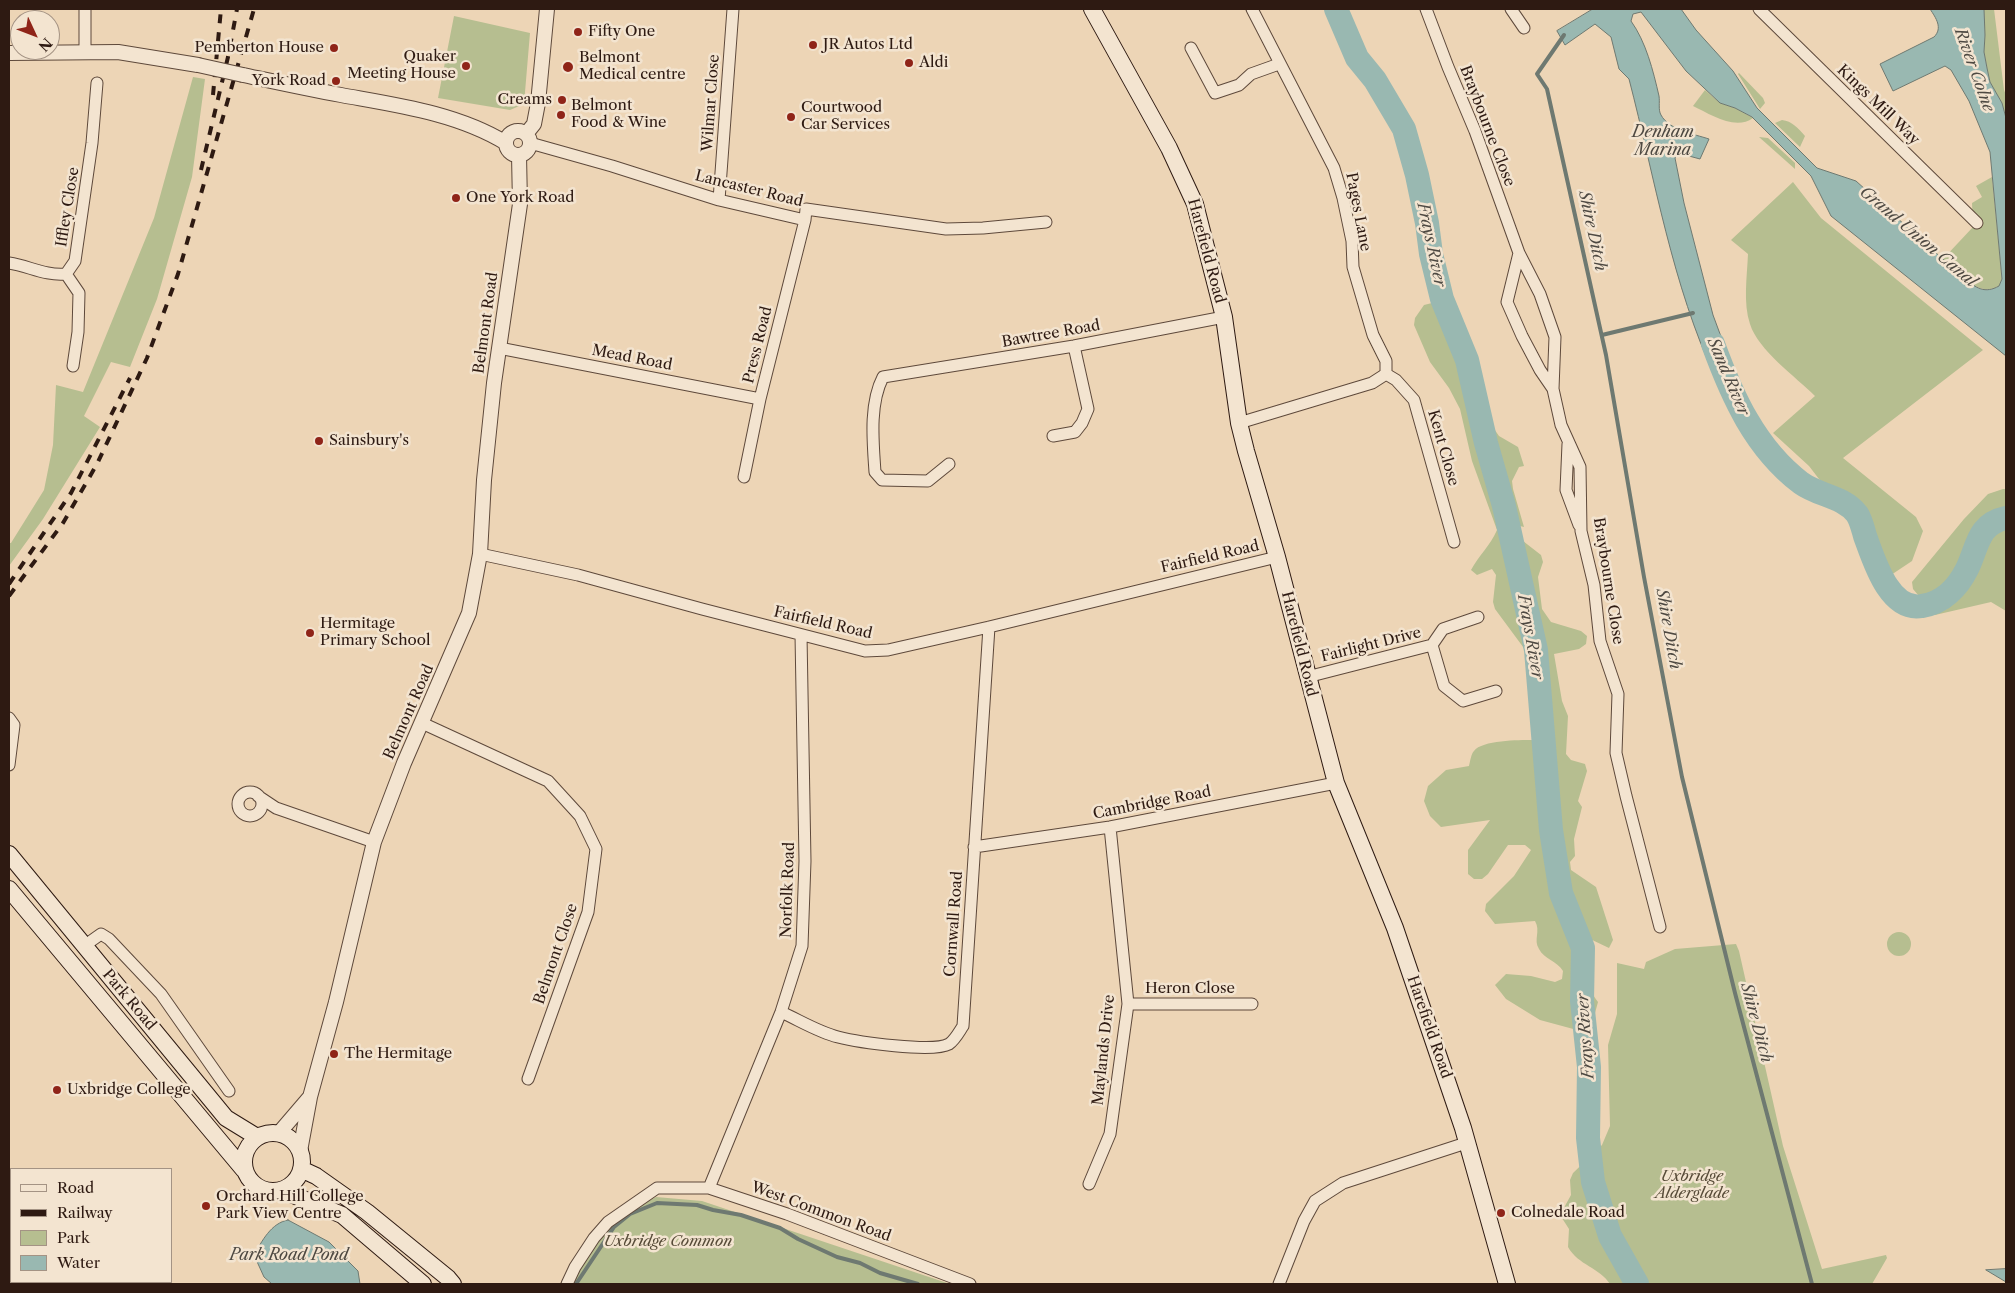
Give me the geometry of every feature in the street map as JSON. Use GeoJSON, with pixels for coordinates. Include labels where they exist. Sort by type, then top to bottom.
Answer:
{"type":"FeatureCollection","features":[{"type":"Feature","properties":{"kind":"main road","name":"Harefield Road"},"geometry":{"type":"LineString","coordinates":[[1092,9],[1169,148],[1195,204],[1224,317],[1239,423],[1336,782],[1395,928],[1466,1143],[1507,1284]]}},
{"type":"Feature","properties":{"kind":"main road","name":"Park Road"},"geometry":{"type":"LineString","coordinates":[[9,854],[226,1118],[257,1137]]}},
{"type":"Feature","properties":{"kind":"main road","name":"Park Road"},"geometry":{"type":"LineString","coordinates":[[9,889],[244,1170]]}},
{"type":"Feature","properties":{"kind":"main road"},"geometry":{"type":"LineString","coordinates":[[281,1190],[296,1180],[301,1169],[300,1152],[291,1139],[279,1133],[270,1133],[257,1137],[246,1150],[243,1158],[244,1170],[249,1180],[258,1188],[269,1191],[281,1190],[342,1215],[423,1284]]}},
{"type":"Feature","properties":{"kind":"main road"},"geometry":{"type":"LineString","coordinates":[[301,1169],[316,1176],[367,1212],[453,1284]]}},
{"type":"Feature","properties":{"kind":"street"},"geometry":{"type":"LineString","coordinates":[[85,9],[85,51]]}},
{"type":"Feature","properties":{"kind":"street"},"geometry":{"type":"LineString","coordinates":[[9,53],[118,52],[198,65],[428,113],[466,124],[491,134],[506,143],[510,152],[518,156],[528,150],[528,139],[534,124],[538,103],[547,9]]}},
{"type":"Feature","properties":{"kind":"street","name":"Wilmar Close"},"geometry":{"type":"LineString","coordinates":[[719,200],[733,9]]}},
{"type":"Feature","properties":{"kind":"street","name":"Pages Lane"},"geometry":{"type":"LineString","coordinates":[[1252,9],[1334,168],[1344,198],[1352,241],[1352,267],[1373,335],[1386,361],[1386,374]]}},
{"type":"Feature","properties":{"kind":"street","name":"Braybourne Close"},"geometry":{"type":"LineString","coordinates":[[1426,9],[1475,131],[1519,253],[1540,294],[1555,337],[1553,389],[1562,426],[1568,440],[1566,490],[1582,531],[1594,585],[1600,641],[1618,694],[1616,753],[1660,927]]}},
{"type":"Feature","properties":{"kind":"street"},"geometry":{"type":"LineString","coordinates":[[1511,9],[1524,28]]}},
{"type":"Feature","properties":{"kind":"street","name":"Kings Mill Way"},"geometry":{"type":"LineString","coordinates":[[1759,9],[1977,223]]}},
{"type":"Feature","properties":{"kind":"street"},"geometry":{"type":"LineString","coordinates":[[1191,48],[1215,93],[1239,85],[1251,74],[1279,64]]}},
{"type":"Feature","properties":{"kind":"street","name":"Iffley Close"},"geometry":{"type":"LineString","coordinates":[[66,274],[74,261],[92,143],[97,83]]}},
{"type":"Feature","properties":{"kind":"street"},"geometry":{"type":"LineString","coordinates":[[506,143],[512,132],[521,132],[528,139]]}},
{"type":"Feature","properties":{"kind":"street","name":"Lancaster Road"},"geometry":{"type":"LineString","coordinates":[[528,139],[719,200],[804,220],[806,209],[946,229],[983,228],[1046,222]]}},
{"type":"Feature","properties":{"kind":"street","name":"Belmont Road"},"geometry":{"type":"LineString","coordinates":[[300,1152],[310,1097],[336,1002],[374,842],[391,794],[469,613],[480,554],[484,480],[499,348],[520,204],[518,156]]}},
{"type":"Feature","properties":{"kind":"street","name":"Press Road"},"geometry":{"type":"LineString","coordinates":[[744,477],[760,399],[804,220]]}},
{"type":"Feature","properties":{"kind":"street","name":"Braybourne Close"},"geometry":{"type":"LineString","coordinates":[[1519,253],[1507,302],[1526,344],[1553,389]]}},
{"type":"Feature","properties":{"kind":"street"},"geometry":{"type":"LineString","coordinates":[[9,263],[25,265],[37,271],[53,275],[66,274],[79,292],[78,332],[73,366]]}},
{"type":"Feature","properties":{"kind":"street","name":"Bawtree Road"},"geometry":{"type":"LineString","coordinates":[[949,464],[928,481],[882,480],[876,472],[874,410],[879,384],[883,377],[1074,346],[1224,317]]}},
{"type":"Feature","properties":{"kind":"street"},"geometry":{"type":"LineString","coordinates":[[1053,436],[1075,432],[1082,423],[1088,409],[1074,346]]}},
{"type":"Feature","properties":{"kind":"street","name":"Mead Road"},"geometry":{"type":"LineString","coordinates":[[499,348],[760,399]]}},
{"type":"Feature","properties":{"kind":"street"},"geometry":{"type":"LineString","coordinates":[[1239,423],[1372,382],[1386,374]]}},
{"type":"Feature","properties":{"kind":"street","name":"Kent Close"},"geometry":{"type":"LineString","coordinates":[[1386,374],[1396,380],[1414,400],[1454,542]]}},
{"type":"Feature","properties":{"kind":"street","name":"Fairfield Road"},"geometry":{"type":"LineString","coordinates":[[480,554],[578,575],[865,651],[880,650],[989,627],[1276,557]]}},
{"type":"Feature","properties":{"kind":"street"},"geometry":{"type":"LineString","coordinates":[[1432,645],[1443,629],[1478,617]]}},
{"type":"Feature","properties":{"kind":"street","name":"Cornwall Road"},"geometry":{"type":"LineString","coordinates":[[781,1012],[836,1036],[865,1042],[939,1047],[949,1043],[957,1036],[963,1026],[989,627]]}},
{"type":"Feature","properties":{"kind":"street","name":"Norfolk Road"},"geometry":{"type":"LineString","coordinates":[[709,1188],[781,1012],[802,946],[805,861],[801,635]]}},
{"type":"Feature","properties":{"kind":"street","name":"Fairlight Drive"},"geometry":{"type":"LineString","coordinates":[[1307,677],[1432,645],[1444,686],[1463,701],[1496,691]]}},
{"type":"Feature","properties":{"kind":"street"},"geometry":{"type":"LineString","coordinates":[[9,718],[14,725],[9,765]]}},
{"type":"Feature","properties":{"kind":"street","name":"Belmont Close"},"geometry":{"type":"LineString","coordinates":[[422,723],[548,781],[580,816],[596,849],[588,912],[528,1079]]}},
{"type":"Feature","properties":{"kind":"street","name":"Cambridge Road"},"geometry":{"type":"LineString","coordinates":[[974,847],[1110,827],[1336,782]]}},
{"type":"Feature","properties":{"kind":"street"},"geometry":{"type":"LineString","coordinates":[[276,808],[248,816],[242,814],[238,802],[247,793],[258,796],[276,808],[374,842]]}},
{"type":"Feature","properties":{"kind":"street"},"geometry":{"type":"LineString","coordinates":[[255,815],[261,806],[258,796]]}},
{"type":"Feature","properties":{"kind":"street","name":"Maylands Drive"},"geometry":{"type":"LineString","coordinates":[[1089,1184],[1110,1134],[1128,1004],[1110,827]]}},
{"type":"Feature","properties":{"kind":"street"},"geometry":{"type":"LineString","coordinates":[[84,946],[101,934],[109,939],[161,994],[229,1091]]}},
{"type":"Feature","properties":{"kind":"street","name":"Heron Close"},"geometry":{"type":"LineString","coordinates":[[1128,1004],[1252,1004]]}},
{"type":"Feature","properties":{"kind":"street"},"geometry":{"type":"LineString","coordinates":[[279,1133],[310,1097]]}},
{"type":"Feature","properties":{"kind":"street"},"geometry":{"type":"LineString","coordinates":[[1279,1284],[1304,1220],[1315,1202],[1343,1183],[1466,1143]]}},
{"type":"Feature","properties":{"kind":"street","name":"West Common Road"},"geometry":{"type":"LineString","coordinates":[[567,1284],[575,1267],[594,1238],[608,1222],[657,1188],[709,1188],[787,1214],[970,1284]]}},
{"type":"Feature","properties":{"kind":"green space"},"geometry":{"type":"Polygon","coordinates":[[[1984,9],[1994,9],[2006,95],[2006,118],[2002,103],[1990,82],[1987,68],[1984,52],[1984,9]]]}},
{"type":"Feature","properties":{"kind":"green space"},"geometry":{"type":"Polygon","coordinates":[[[454,16],[530,33],[524,104],[510,110],[438,98],[454,16]]]}},
{"type":"Feature","properties":{"kind":"green space"},"geometry":{"type":"Polygon","coordinates":[[[1738,74],[1763,98],[1765,103],[1760,109],[1738,74]]]}},
{"type":"Feature","properties":{"kind":"green space"},"geometry":{"type":"Polygon","coordinates":[[[193,77],[205,79],[192,177],[157,299],[130,367],[111,362],[84,416],[100,427],[43,519],[9,566],[9,543],[11,543],[44,490],[53,445],[56,385],[83,392],[154,218],[193,77]]]}},
{"type":"Feature","properties":{"kind":"green space"},"geometry":{"type":"Polygon","coordinates":[[[1705,90],[1720,103],[1735,108],[1753,118],[1746,122],[1731,122],[1715,117],[1693,106],[1705,90]]]}},
{"type":"Feature","properties":{"kind":"green space"},"geometry":{"type":"Polygon","coordinates":[[[1782,120],[1792,123],[1805,136],[1800,147],[1775,123],[1782,120]]]}},
{"type":"Feature","properties":{"kind":"green space"},"geometry":{"type":"Polygon","coordinates":[[[1759,137],[1768,138],[1795,163],[1795,169],[1759,137]]]}},
{"type":"Feature","properties":{"kind":"green space"},"geometry":{"type":"Polygon","coordinates":[[[1992,177],[2002,279],[1999,286],[1983,289],[1968,282],[1943,259],[1973,227],[1972,203],[1982,197],[1976,186],[1992,177]]]}},
{"type":"Feature","properties":{"kind":"green space"},"geometry":{"type":"Polygon","coordinates":[[[1793,182],[1821,218],[1983,350],[1843,458],[1916,517],[1923,531],[1912,561],[1885,579],[1877,579],[1869,548],[1871,533],[1867,518],[1819,479],[1809,466],[1773,433],[1815,396],[1778,363],[1754,334],[1747,307],[1748,254],[1731,240],[1793,182]]]}},
{"type":"Feature","properties":{"kind":"green space"},"geometry":{"type":"Polygon","coordinates":[[[1432,303],[1452,313],[1458,327],[1462,358],[1490,423],[1499,436],[1518,447],[1524,466],[1519,467],[1512,481],[1513,489],[1524,527],[1520,526],[1523,541],[1541,555],[1543,562],[1538,577],[1542,609],[1551,622],[1581,631],[1587,636],[1586,644],[1579,649],[1554,654],[1562,701],[1568,716],[1566,754],[1571,760],[1585,764],[1587,771],[1578,801],[1582,807],[1574,839],[1575,856],[1570,862],[1571,870],[1596,887],[1613,940],[1609,948],[1588,938],[1578,951],[1577,956],[1580,970],[1598,1002],[1592,1024],[1577,1030],[1540,1020],[1506,999],[1495,985],[1506,974],[1531,976],[1555,982],[1562,979],[1563,971],[1544,955],[1537,946],[1537,925],[1535,921],[1495,924],[1485,911],[1486,904],[1514,876],[1531,850],[1525,845],[1508,845],[1488,874],[1482,879],[1474,879],[1468,874],[1468,850],[1490,820],[1441,827],[1430,816],[1424,801],[1428,786],[1446,770],[1469,766],[1472,754],[1478,747],[1501,741],[1532,740],[1538,694],[1529,655],[1495,609],[1493,602],[1496,575],[1492,569],[1477,575],[1471,570],[1497,530],[1472,461],[1460,409],[1449,388],[1430,362],[1414,325],[1415,318],[1424,305],[1432,303]]]}},
{"type":"Feature","properties":{"kind":"green space"},"geometry":{"type":"Polygon","coordinates":[[[2006,489],[2006,611],[1991,602],[1935,615],[1913,589],[1912,582],[1964,519],[1988,494],[2006,489]]]}},
{"type":"Feature","properties":{"kind":"green space"},"geometry":{"type":"Polygon","coordinates":[[[1899,932],[1907,936],[1911,944],[1907,952],[1899,956],[1891,952],[1887,944],[1891,936],[1899,932]]]}},
{"type":"Feature","properties":{"kind":"green space","name":"Uxbridge Alderglade"},"geometry":{"type":"Polygon","coordinates":[[[1736,944],[1783,1146],[1822,1269],[1886,1255],[1887,1258],[1872,1284],[1610,1284],[1601,1274],[1577,1258],[1568,1247],[1569,1229],[1560,1215],[1571,1195],[1570,1180],[1573,1173],[1602,1145],[1610,1126],[1608,1045],[1617,1014],[1617,963],[1644,969],[1646,962],[1675,949],[1736,944]]]}},
{"type":"Feature","properties":{"kind":"green space","name":"Uxbridge Common"},"geometry":{"type":"Polygon","coordinates":[[[656,1197],[702,1201],[950,1284],[566,1284],[608,1222],[656,1197]]]}},
{"type":"Feature","properties":{"kind":"water"},"geometry":{"type":"Polygon","coordinates":[[[1593,9],[1681,9],[1696,30],[1733,71],[1757,108],[1817,168],[1856,181],[1965,279],[1981,289],[1989,290],[1999,286],[2002,279],[1990,152],[1969,101],[1951,70],[1945,66],[1893,91],[1880,64],[1937,34],[1936,19],[1930,9],[1984,9],[1984,52],[1987,68],[1990,82],[2002,103],[2006,118],[2006,356],[1831,216],[1811,176],[1752,117],[1720,103],[1686,71],[1641,12],[1633,14],[1631,21],[1641,38],[1648,57],[1659,96],[1661,115],[1676,128],[1709,139],[1700,159],[1678,153],[1675,158],[1684,203],[1713,315],[1733,369],[1716,379],[1687,307],[1666,231],[1629,79],[1619,69],[1611,37],[1595,24],[1565,45],[1557,31],[1593,9]]]}},
{"type":"Feature","properties":{"kind":"water","name":"Park Road Pond"},"geometry":{"type":"Polygon","coordinates":[[[288,1220],[329,1242],[358,1271],[360,1284],[272,1284],[264,1277],[254,1255],[272,1229],[288,1220]]]}},
{"type":"Feature","properties":{"kind":"water"},"geometry":{"type":"Polygon","coordinates":[[[2006,1269],[2006,1282],[1986,1270],[2006,1269]]]}},
{"type":"Feature","properties":{"kind":"waterway","name":"Frays River"},"geometry":{"type":"LineString","coordinates":[[1336,9],[1357,58],[1375,80],[1404,129],[1417,175],[1431,254],[1442,299],[1467,360],[1486,443],[1504,506],[1536,650],[1551,830],[1561,893],[1583,948],[1582,1001],[1589,1067],[1588,1138],[1593,1182],[1610,1236],[1637,1284]]}},
{"type":"Feature","properties":{"kind":"waterway","name":"Shire Ditch"},"geometry":{"type":"LineString","coordinates":[[1564,35],[1537,74],[1547,89],[1606,355],[1644,577],[1682,777],[1735,993],[1812,1284]]}},
{"type":"Feature","properties":{"kind":"waterway"},"geometry":{"type":"LineString","coordinates":[[1602,335],[1693,313]]}},
{"type":"Feature","properties":{"kind":"waterway","name":"Sand River"},"geometry":{"type":"LineString","coordinates":[[1713,344],[1737,402],[1758,437],[1785,469],[1801,483],[1845,503],[1857,514],[1878,570],[1892,593],[1900,601],[1910,606],[1922,606],[1943,598],[1963,576],[1984,531],[1989,525],[2006,518]]}},
{"type":"Feature","properties":{"kind":"waterway"},"geometry":{"type":"LineString","coordinates":[[576,1284],[614,1227],[630,1214],[657,1203],[697,1205],[741,1215],[780,1228],[798,1239],[837,1257],[860,1263],[880,1273],[918,1284]]}},
{"type":"Feature","properties":{"kind":"railway"},"geometry":{"type":"LineString","coordinates":[[213,95],[221,9]]}},
{"type":"Feature","properties":{"kind":"railway"},"geometry":{"type":"LineString","coordinates":[[201,170],[228,57],[237,9]]}},
{"type":"Feature","properties":{"kind":"railway"},"geometry":{"type":"LineString","coordinates":[[9,596],[63,523],[97,464],[147,358],[178,274],[254,9]]}},
{"type":"Feature","properties":{"kind":"railway"},"geometry":{"type":"LineString","coordinates":[[9,584],[71,493],[130,378]]}},
{"type":"Feature","properties":{"kind":"place","name":"Fifty One"},"geometry":{"type":"Point","coordinates":[578,32]}},
{"type":"Feature","properties":{"kind":"place","name":"JR Autos Ltd"},"geometry":{"type":"Point","coordinates":[813,45]}},
{"type":"Feature","properties":{"kind":"place","name":"Pemberton House"},"geometry":{"type":"Point","coordinates":[334,48]}},
{"type":"Feature","properties":{"kind":"place","name":"Aldi"},"geometry":{"type":"Point","coordinates":[909,63]}},
{"type":"Feature","properties":{"kind":"place","name":"Quaker Meeting House"},"geometry":{"type":"Point","coordinates":[466,66]}},
{"type":"Feature","properties":{"kind":"place","name":"Belmont Medical centre"},"geometry":{"type":"Point","coordinates":[568,67]}},
{"type":"Feature","properties":{"kind":"place","name":"York Road"},"geometry":{"type":"Point","coordinates":[336,81]}},
{"type":"Feature","properties":{"kind":"place","name":"Creams"},"geometry":{"type":"Point","coordinates":[562,100]}},
{"type":"Feature","properties":{"kind":"place","name":"Belmont Food & Wine"},"geometry":{"type":"Point","coordinates":[561,115]}},
{"type":"Feature","properties":{"kind":"place","name":"Courtwood Car Services"},"geometry":{"type":"Point","coordinates":[791,117]}},
{"type":"Feature","properties":{"kind":"place","name":"One York Road"},"geometry":{"type":"Point","coordinates":[456,198]}},
{"type":"Feature","properties":{"kind":"place","name":"Sainsbury's"},"geometry":{"type":"Point","coordinates":[319,441]}},
{"type":"Feature","properties":{"kind":"place","name":"Hermitage Primary School"},"geometry":{"type":"Point","coordinates":[310,633]}},
{"type":"Feature","properties":{"kind":"place","name":"The Hermitage"},"geometry":{"type":"Point","coordinates":[334,1054]}},
{"type":"Feature","properties":{"kind":"place","name":"Uxbridge College"},"geometry":{"type":"Point","coordinates":[57,1090]}},
{"type":"Feature","properties":{"kind":"place","name":"Orchard Hill College Park View Centre"},"geometry":{"type":"Point","coordinates":[206,1206]}},
{"type":"Feature","properties":{"kind":"place","name":"Colnedale Road"},"geometry":{"type":"Point","coordinates":[1501,1213]}},
{"type":"Feature","properties":{"kind":"water label","name":"River Colne"},"geometry":{"type":"Point","coordinates":[1974,70]}},
{"type":"Feature","properties":{"kind":"water label","name":"Denham Marina"},"geometry":{"type":"Point","coordinates":[1663,141]}},
{"type":"Feature","properties":{"kind":"water label","name":"Grand Union Canal"},"geometry":{"type":"Point","coordinates":[1918,237]}}]}
